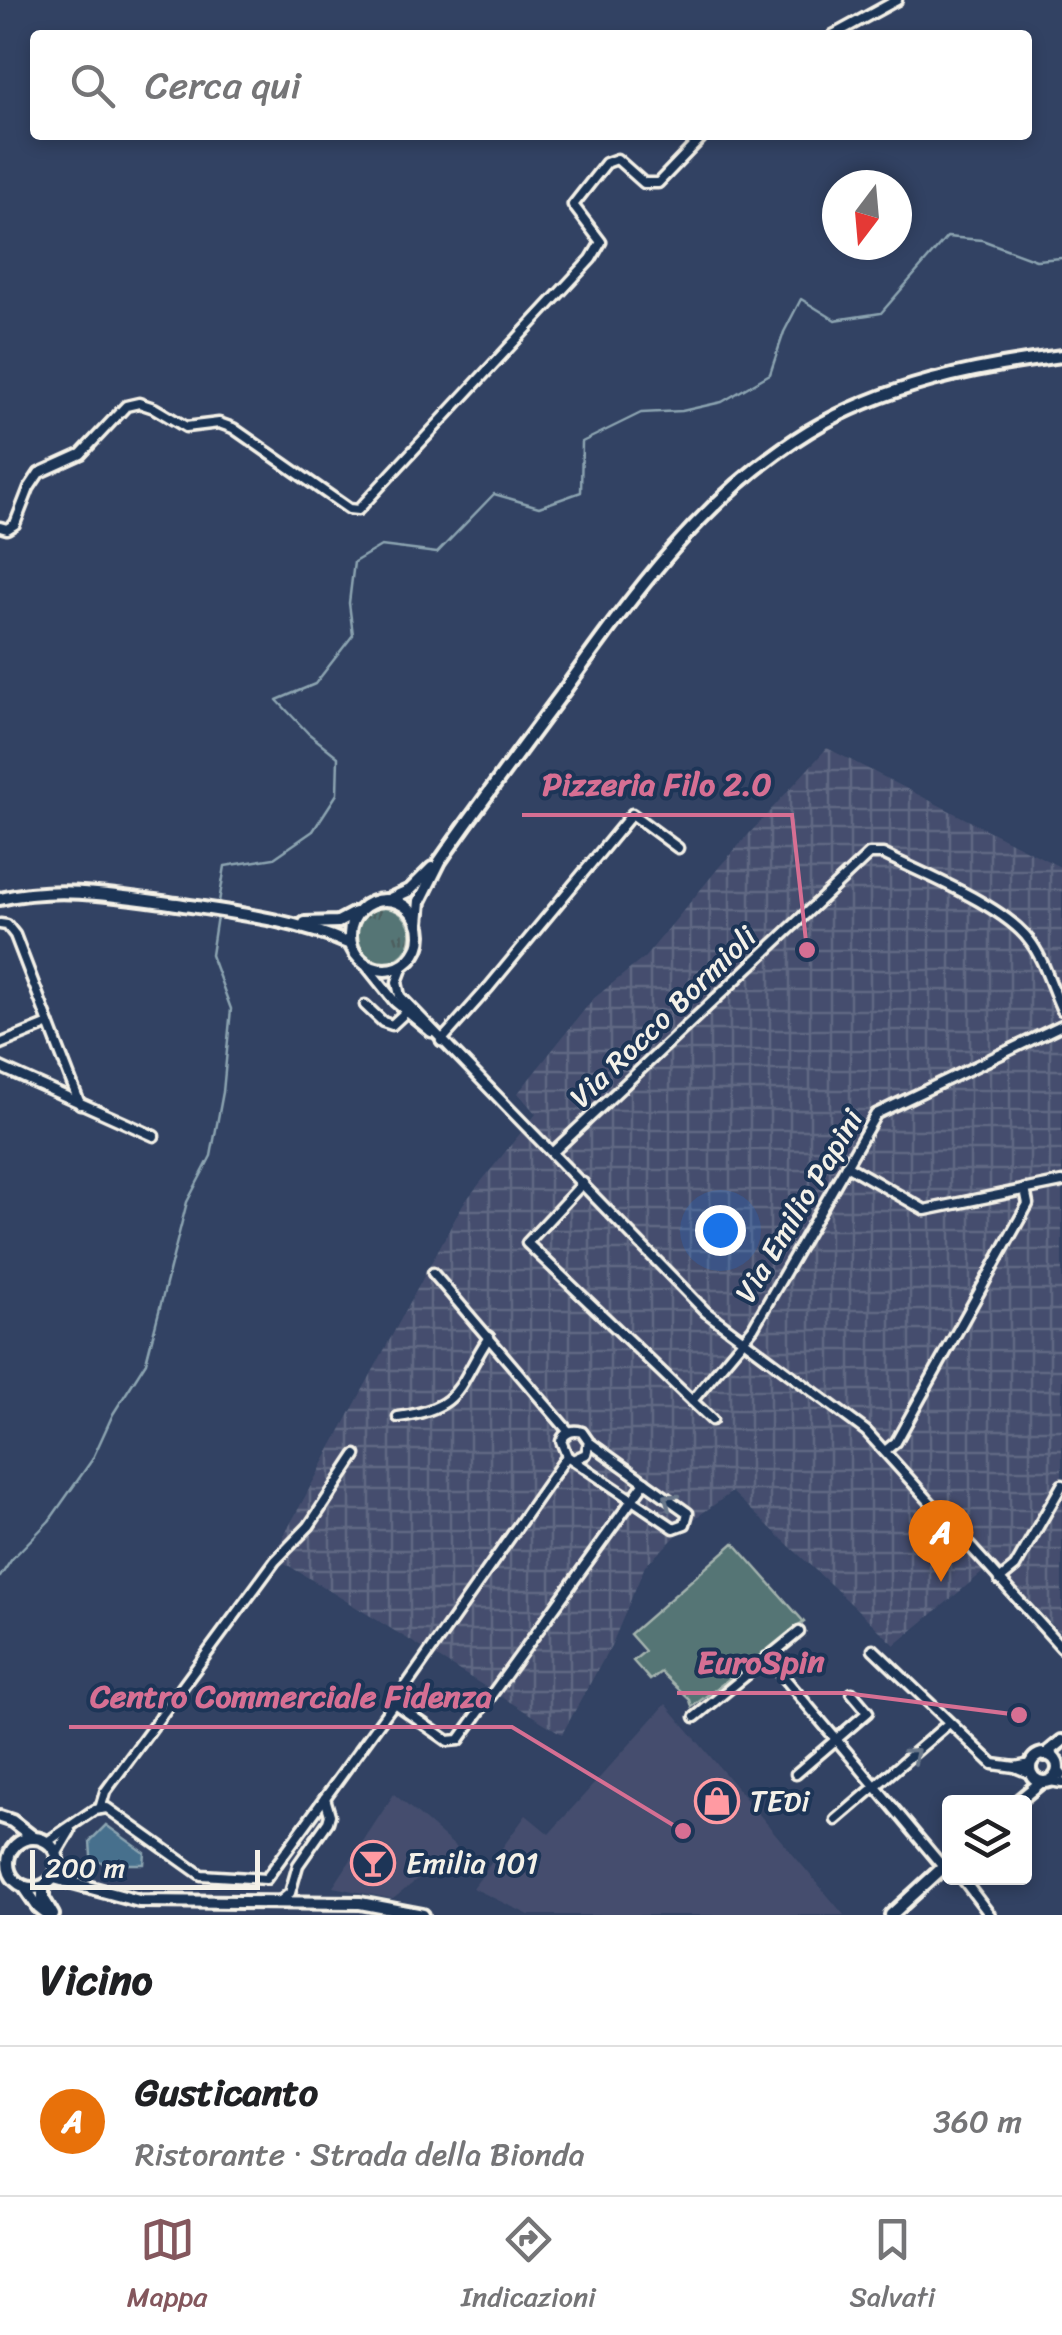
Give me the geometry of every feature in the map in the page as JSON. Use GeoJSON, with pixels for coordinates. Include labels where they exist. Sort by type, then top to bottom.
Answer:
{"type":"FeatureCollection","features":[{"type":"Feature","properties":{"kind":"street"},"geometry":{"type":"LineString","coordinates":[[841,30],[897,0]]}},
{"type":"Feature","properties":{"kind":"street"},"geometry":{"type":"LineString","coordinates":[[0,527],[7,529],[15,524],[28,488],[40,473],[81,454],[126,406],[140,403],[186,427],[219,424],[234,428],[349,509],[358,510],[591,259],[601,242],[573,205],[606,163],[618,158],[644,183],[658,183],[699,140]]}},
{"type":"Feature","properties":{"kind":"street"},"geometry":{"type":"LineString","coordinates":[[367,966],[385,971],[411,960],[420,942],[420,901],[440,861],[647,575],[762,462],[812,429],[902,388],[996,364],[1062,356]]}},
{"type":"Feature","properties":{"kind":"street"},"geometry":{"type":"LineString","coordinates":[[442,1039],[632,814],[678,848]]}},
{"type":"Feature","properties":{"kind":"street","name":"Via Rocco Bormioli"},"geometry":{"type":"LineString","coordinates":[[553,1152],[864,856],[882,854],[1004,917],[1031,942],[1062,1010]]}},
{"type":"Feature","properties":{"kind":"street"},"geometry":{"type":"LineString","coordinates":[[289,922],[338,922],[410,890],[440,861]]}},
{"type":"Feature","properties":{"kind":"street"},"geometry":{"type":"LineString","coordinates":[[0,899],[60,892],[197,907],[289,922],[350,944]]}},
{"type":"Feature","properties":{"kind":"street"},"geometry":{"type":"LineString","coordinates":[[384,900],[404,906],[418,922]]}},
{"type":"Feature","properties":{"kind":"street"},"geometry":{"type":"LineString","coordinates":[[359,910],[349,932],[354,953],[462,1057],[706,1312],[852,1417],[1062,1648]]}},
{"type":"Feature","properties":{"kind":"street"},"geometry":{"type":"LineString","coordinates":[[0,924],[15,935],[80,1104]]}},
{"type":"Feature","properties":{"kind":"street"},"geometry":{"type":"LineString","coordinates":[[403,966],[398,988],[409,1009]]}},
{"type":"Feature","properties":{"kind":"street"},"geometry":{"type":"LineString","coordinates":[[365,1005],[388,1024],[396,1023],[409,1009]]}},
{"type":"Feature","properties":{"kind":"street"},"geometry":{"type":"LineString","coordinates":[[0,1044],[49,1024]]}},
{"type":"Feature","properties":{"kind":"street","name":"Via Emilio Papini"},"geometry":{"type":"LineString","coordinates":[[692,1401],[744,1341],[876,1114],[1062,1024]]}},
{"type":"Feature","properties":{"kind":"street"},"geometry":{"type":"LineString","coordinates":[[0,1068],[154,1136]]}},
{"type":"Feature","properties":{"kind":"street"},"geometry":{"type":"LineString","coordinates":[[846,1165],[922,1209],[1062,1182]]}},
{"type":"Feature","properties":{"kind":"street"},"geometry":{"type":"LineString","coordinates":[[583,1183],[528,1243],[712,1420]]}},
{"type":"Feature","properties":{"kind":"street"},"geometry":{"type":"LineString","coordinates":[[885,1451],[896,1442],[1028,1204],[1025,1188]]}},
{"type":"Feature","properties":{"kind":"street"},"geometry":{"type":"LineString","coordinates":[[433,1273],[569,1432]]}},
{"type":"Feature","properties":{"kind":"street"},"geometry":{"type":"LineString","coordinates":[[398,1417],[427,1413],[446,1403],[468,1378],[474,1359],[489,1337]]}},
{"type":"Feature","properties":{"kind":"street"},"geometry":{"type":"LineString","coordinates":[[569,1432],[582,1432],[589,1442],[688,1512],[685,1524],[674,1528],[571,1458],[561,1441],[569,1432]]}},
{"type":"Feature","properties":{"kind":"street"},"geometry":{"type":"LineString","coordinates":[[100,1808],[113,1810],[201,1875],[263,1880],[571,1458],[586,1454],[589,1442]]}},
{"type":"Feature","properties":{"kind":"street"},"geometry":{"type":"LineString","coordinates":[[47,1842],[100,1808],[105,1792],[275,1561],[309,1526],[356,1455]]}},
{"type":"Feature","properties":{"kind":"street"},"geometry":{"type":"LineString","coordinates":[[394,1703],[448,1741],[458,1740],[645,1482]]}},
{"type":"Feature","properties":{"kind":"street"},"geometry":{"type":"LineString","coordinates":[[999,1580],[1016,1567],[1062,1484]]}},
{"type":"Feature","properties":{"kind":"street"},"geometry":{"type":"LineString","coordinates":[[695,1716],[799,1632]]}},
{"type":"Feature","properties":{"kind":"street"},"geometry":{"type":"LineString","coordinates":[[873,1648],[994,1764],[1041,1777]]}},
{"type":"Feature","properties":{"kind":"street"},"geometry":{"type":"LineString","coordinates":[[767,1657],[942,1860]]}},
{"type":"Feature","properties":{"kind":"street"},"geometry":{"type":"LineString","coordinates":[[796,1774],[868,1712],[852,1693]]}},
{"type":"Feature","properties":{"kind":"street"},"geometry":{"type":"LineString","coordinates":[[836,1820],[949,1722]]}},
{"type":"Feature","properties":{"kind":"street"},"geometry":{"type":"LineString","coordinates":[[1041,1777],[1038,1756],[1062,1741]]}},
{"type":"Feature","properties":{"kind":"street"},"geometry":{"type":"LineString","coordinates":[[1041,1777],[1060,1765],[1045,1755]]}},
{"type":"Feature","properties":{"kind":"street"},"geometry":{"type":"LineString","coordinates":[[280,1902],[290,1894],[298,1865],[329,1819],[325,1798]]}},
{"type":"Feature","properties":{"kind":"street"},"geometry":{"type":"LineString","coordinates":[[1,1818],[12,1820],[34,1838],[47,1842],[58,1859],[92,1887]]}},
{"type":"Feature","properties":{"kind":"street"},"geometry":{"type":"LineString","coordinates":[[1,1818],[12,1834],[14,1847]]}},
{"type":"Feature","properties":{"kind":"street"},"geometry":{"type":"LineString","coordinates":[[24,1887],[43,1887],[54,1878],[72,1827]]}},
{"type":"Feature","properties":{"kind":"street"},"geometry":{"type":"LineString","coordinates":[[34,1838],[14,1847],[8,1860],[10,1872],[38,1907],[51,1915]]}},
{"type":"Feature","properties":{"kind":"street"},"geometry":{"type":"LineString","coordinates":[[891,1915],[942,1868]]}},
{"type":"Feature","properties":{"kind":"street"},"geometry":{"type":"LineString","coordinates":[[54,1878],[139,1901],[382,1905],[423,1915]]}},
{"type":"Feature","properties":{"kind":"street"},"geometry":{"type":"LineString","coordinates":[[295,1880],[296,1890],[310,1902]]}},
{"type":"Feature","properties":{"kind":"street"},"geometry":{"type":"LineString","coordinates":[[967,1885],[990,1915]]}},
{"type":"Feature","properties":{"kind":"street"},"geometry":{"type":"LineString","coordinates":[[43,1887],[43,1898],[51,1915]]}},
{"type":"Feature","properties":{"kind":"shaded area"},"geometry":{"type":"Polygon","coordinates":[[[827,748],[1062,868],[1062,1635],[994,1563],[895,1645],[732,1492],[694,1519],[645,1566],[612,1644],[562,1734],[273,1556],[463,1204],[536,1114],[518,1093],[593,999],[645,957],[720,866],[827,748]]]}},
{"type":"Feature","properties":{"kind":"shaded area"},"geometry":{"type":"Polygon","coordinates":[[[666,1704],[844,1915],[529,1915],[473,1888],[526,1815],[549,1834],[666,1704]]]}},
{"type":"Feature","properties":{"kind":"shaded area"},"geometry":{"type":"Polygon","coordinates":[[[394,1794],[457,1848],[393,1899],[333,1887],[394,1794]]]}},
{"type":"Feature","properties":{"kind":"shaded area"},"geometry":{"type":"Polygon","coordinates":[[[106,1825],[145,1853],[144,1864],[105,1864],[91,1856],[90,1841],[106,1825]]]}},
{"type":"Feature","properties":{"kind":"green space"},"geometry":{"type":"Polygon","coordinates":[[[384,908],[403,916],[411,935],[403,954],[384,962],[365,954],[357,935],[365,916],[384,908]]]}},
{"type":"Feature","properties":{"kind":"green space"},"geometry":{"type":"Polygon","coordinates":[[[734,1543],[804,1622],[692,1707],[690,1700],[661,1672],[650,1680],[633,1661],[645,1651],[630,1634],[734,1543]]]}},
{"type":"Feature","properties":{"kind":"waterway"},"geometry":{"type":"LineString","coordinates":[[218,908],[225,866],[274,858],[313,831],[337,794],[338,757],[277,700],[315,684],[353,635],[349,603],[354,562],[381,546],[437,553],[494,494],[539,507],[581,492],[582,442],[641,413],[682,411],[722,402],[770,374],[784,332],[801,299],[835,320],[881,313],[947,237],[982,240],[1036,260],[1062,258]]}},
{"type":"Feature","properties":{"kind":"waterway"},"geometry":{"type":"LineString","coordinates":[[0,1577],[49,1521],[92,1460],[113,1414],[146,1362],[187,1202],[211,1156],[223,1092],[231,1009],[211,955],[217,916]]}},
{"type":"Feature","properties":{"kind":"place","name":"Pizzeria Filo 2.0"},"geometry":{"type":"Point","coordinates":[807,950]}},
{"type":"Feature","properties":{"kind":"place","name":"Gusticanto"},"geometry":{"type":"Point","coordinates":[941,1582]}},
{"type":"Feature","properties":{"kind":"place","name":"EuroSpin"},"geometry":{"type":"Point","coordinates":[1019,1715]}},
{"type":"Feature","properties":{"kind":"place","name":"TEDi"},"geometry":{"type":"Point","coordinates":[717,1801]}},
{"type":"Feature","properties":{"kind":"place","name":"Centro Commerciale Fidenza"},"geometry":{"type":"Point","coordinates":[683,1831]}},
{"type":"Feature","properties":{"kind":"place","name":"Emilia 101"},"geometry":{"type":"Point","coordinates":[373,1863]}}]}
